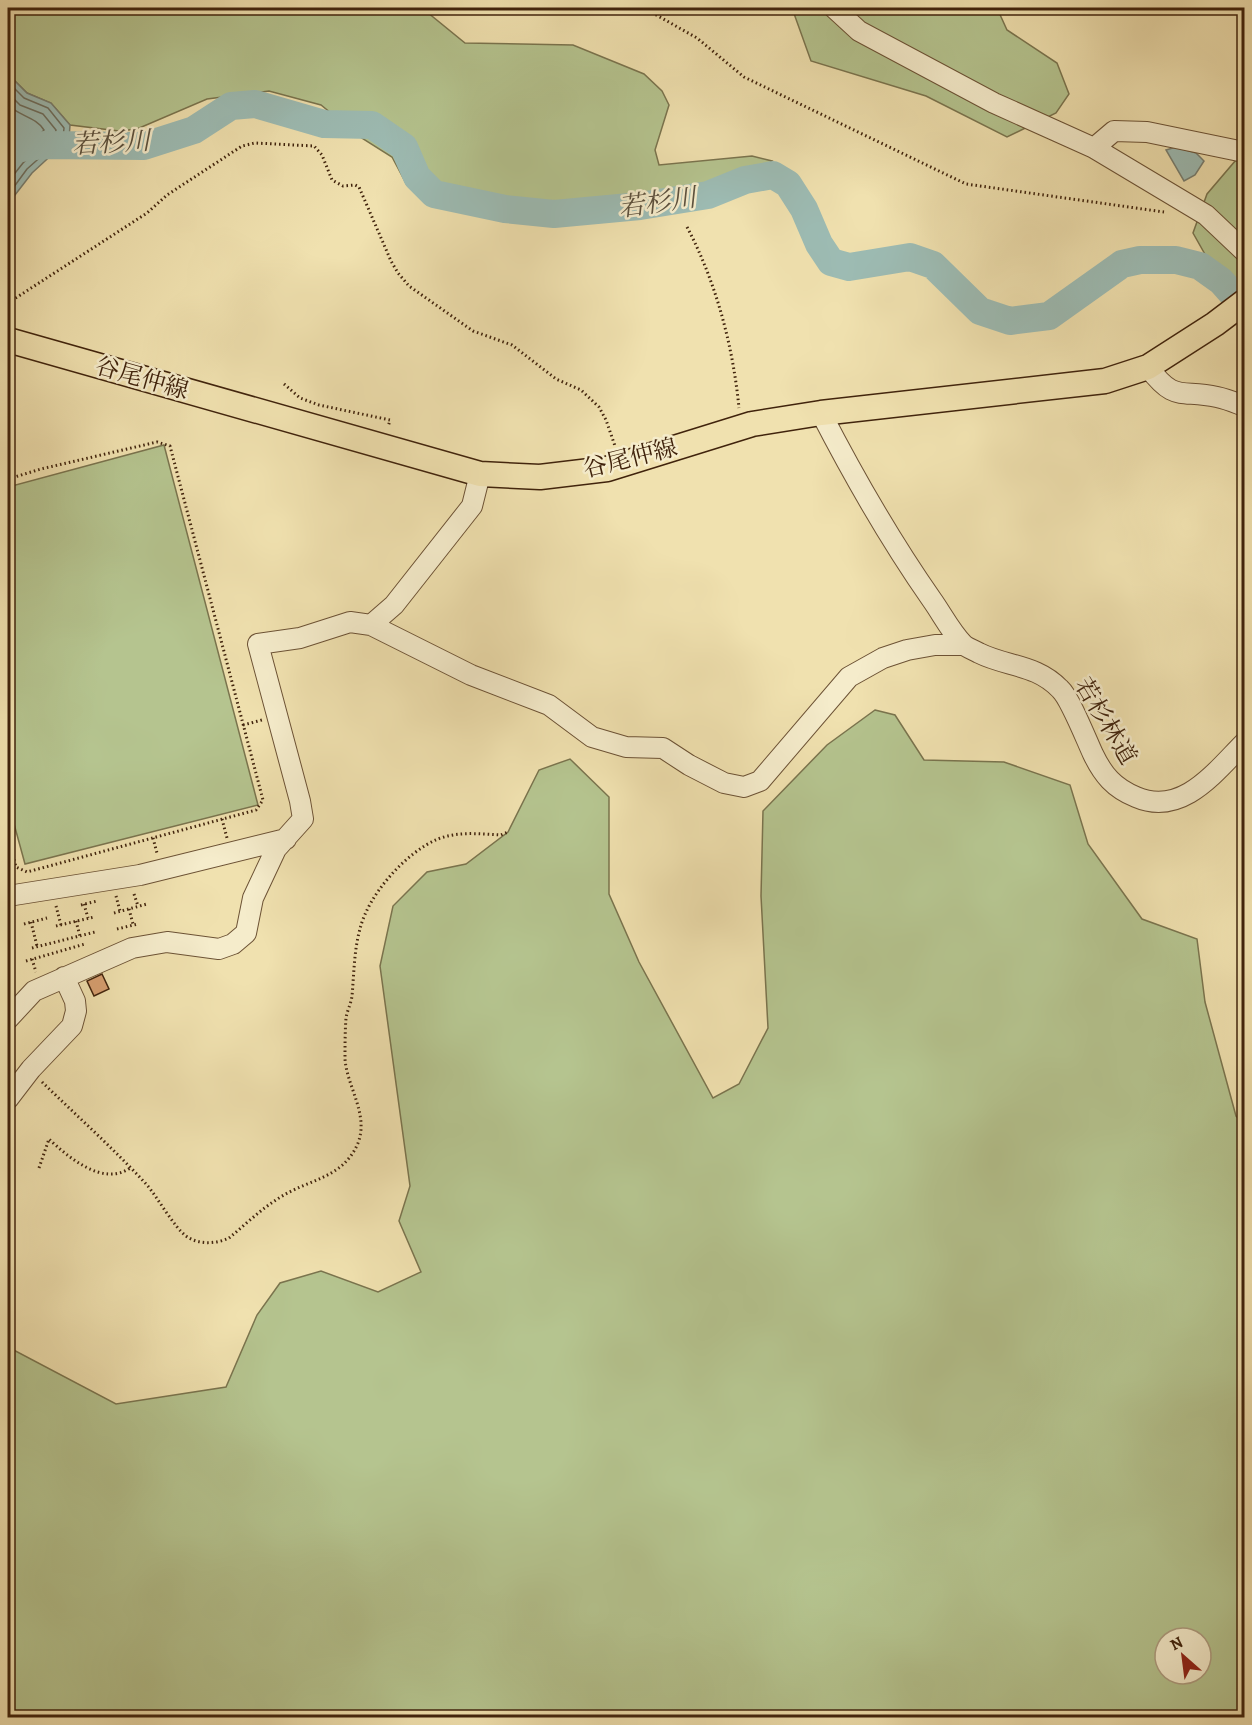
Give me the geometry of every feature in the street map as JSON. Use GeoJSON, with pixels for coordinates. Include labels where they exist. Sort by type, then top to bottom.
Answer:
{"type":"FeatureCollection","features":[{"type":"Feature","properties":{"kind":"main road","name":"谷尾仲線"},"geometry":{"type":"LineString","coordinates":[[8,340],[480,474],[540,477],[607,469],[740,427],[821,412],[1104,381],[1149,367],[1245,302]]}},
{"type":"Feature","properties":{"kind":"street"},"geometry":{"type":"LineString","coordinates":[[834,8],[859,31],[994,103],[1094,148],[1206,215],[1245,251]]}},
{"type":"Feature","properties":{"kind":"street"},"geometry":{"type":"LineString","coordinates":[[1094,148],[1114,131],[1147,132],[1245,152]]}},
{"type":"Feature","properties":{"kind":"street"},"geometry":{"type":"LineString","coordinates":[[1149,367],[1161,384],[1177,393],[1216,397],[1245,405]]}},
{"type":"Feature","properties":{"kind":"street","name":"若杉林道"},"geometry":{"type":"LineString","coordinates":[[821,412],[844,458],[915,576],[964,645],[987,657],[1025,667],[1043,675],[1062,690],[1101,770],[1120,790],[1142,800],[1160,804],[1188,795],[1200,787],[1245,743]]}},
{"type":"Feature","properties":{"kind":"street"},"geometry":{"type":"LineString","coordinates":[[371,625],[394,605],[472,506],[480,474]]}},
{"type":"Feature","properties":{"kind":"street"},"geometry":{"type":"LineString","coordinates":[[8,1019],[34,991],[132,948],[167,942],[219,949],[233,944],[246,933],[253,898],[276,849],[303,819],[258,644],[300,638],[350,622],[371,625],[471,675],[549,705],[592,737],[626,747],[663,748],[689,765],[724,783],[744,787],[760,781],[849,677],[883,658],[907,650],[935,645],[964,645]]}},
{"type":"Feature","properties":{"kind":"street"},"geometry":{"type":"LineString","coordinates":[[8,896],[140,875],[286,839]]}},
{"type":"Feature","properties":{"kind":"street"},"geometry":{"type":"LineString","coordinates":[[8,1099],[31,1069],[72,1026],[76,1011],[75,1001],[64,977]]}},
{"type":"Feature","properties":{"kind":"path"},"geometry":{"type":"LineString","coordinates":[[644,8],[697,38],[744,77],[966,184],[1182,214],[1199,211]]}},
{"type":"Feature","properties":{"kind":"path"},"geometry":{"type":"LineString","coordinates":[[8,303],[147,213],[168,195],[242,146],[255,143],[314,146],[322,154],[332,180],[343,186],[359,187],[391,261],[409,286],[473,331],[512,345],[556,378],[581,390],[599,408],[606,420],[622,464]]}},
{"type":"Feature","properties":{"kind":"path"},"geometry":{"type":"LineString","coordinates":[[687,227],[698,248],[722,312],[735,371],[740,427]]}},
{"type":"Feature","properties":{"kind":"path"},"geometry":{"type":"LineString","coordinates":[[284,384],[300,398],[318,405],[390,420],[381,446]]}},
{"type":"Feature","properties":{"kind":"path"},"geometry":{"type":"LineString","coordinates":[[8,479],[157,442],[170,446],[263,800],[256,810],[27,872],[16,867],[8,838]]}},
{"type":"Feature","properties":{"kind":"path"},"geometry":{"type":"LineString","coordinates":[[31,1069],[154,1194],[184,1235],[196,1241],[213,1243],[229,1238],[280,1197],[342,1166],[357,1144],[361,1133],[359,1110],[346,1071],[345,1033],[356,947],[366,911],[393,873],[418,851],[438,839],[455,834],[501,835],[508,832]]}},
{"type":"Feature","properties":{"kind":"path"},"geometry":{"type":"LineString","coordinates":[[134,892],[138,906]]}},
{"type":"Feature","properties":{"kind":"path"},"geometry":{"type":"LineString","coordinates":[[116,896],[120,911]]}},
{"type":"Feature","properties":{"kind":"path"},"geometry":{"type":"LineString","coordinates":[[55,901],[61,925]]}},
{"type":"Feature","properties":{"kind":"path"},"geometry":{"type":"LineString","coordinates":[[84,904],[88,918]]}},
{"type":"Feature","properties":{"kind":"path"},"geometry":{"type":"LineString","coordinates":[[114,913],[147,904]]}},
{"type":"Feature","properties":{"kind":"path"},"geometry":{"type":"LineString","coordinates":[[129,909],[133,925]]}},
{"type":"Feature","properties":{"kind":"path"},"geometry":{"type":"LineString","coordinates":[[38,912],[40,920]]}},
{"type":"Feature","properties":{"kind":"path"},"geometry":{"type":"LineString","coordinates":[[56,926],[94,917]]}},
{"type":"Feature","properties":{"kind":"path"},"geometry":{"type":"LineString","coordinates":[[24,924],[47,918]]}},
{"type":"Feature","properties":{"kind":"path"},"geometry":{"type":"LineString","coordinates":[[76,921],[80,936]]}},
{"type":"Feature","properties":{"kind":"path"},"geometry":{"type":"LineString","coordinates":[[31,922],[37,947]]}},
{"type":"Feature","properties":{"kind":"path"},"geometry":{"type":"LineString","coordinates":[[117,929],[138,924]]}},
{"type":"Feature","properties":{"kind":"path"},"geometry":{"type":"LineString","coordinates":[[32,948],[95,932]]}},
{"type":"Feature","properties":{"kind":"path"},"geometry":{"type":"LineString","coordinates":[[58,941],[60,951]]}},
{"type":"Feature","properties":{"kind":"path"},"geometry":{"type":"LineString","coordinates":[[26,961],[85,944]]}},
{"type":"Feature","properties":{"kind":"path"},"geometry":{"type":"LineString","coordinates":[[39,1168],[49,1139],[66,1155],[92,1170],[110,1174],[124,1173],[130,1168]]}},
{"type":"Feature","properties":{"kind":"green space"},"geometry":{"type":"Polygon","coordinates":[[[8,8],[422,8],[465,43],[573,45],[644,74],[662,91],[669,105],[655,150],[659,165],[752,156],[772,161],[728,200],[558,223],[407,185],[392,157],[360,137],[321,105],[269,91],[207,99],[137,129],[119,131],[70,125],[51,103],[27,93],[8,74],[8,8]]]}},
{"type":"Feature","properties":{"kind":"green space"},"geometry":{"type":"Polygon","coordinates":[[[792,8],[997,8],[1007,30],[1057,63],[1069,94],[1056,113],[1007,137],[926,96],[811,61],[792,8]]]}},
{"type":"Feature","properties":{"kind":"green space"},"geometry":{"type":"Polygon","coordinates":[[[1244,157],[1244,285],[1206,256],[1193,233],[1207,194],[1236,160],[1244,157]]]}},
{"type":"Feature","properties":{"kind":"green space"},"geometry":{"type":"Polygon","coordinates":[[[164,445],[258,805],[25,864],[8,802],[8,487],[164,445]]]}},
{"type":"Feature","properties":{"kind":"green space"},"geometry":{"type":"Polygon","coordinates":[[[875,710],[895,715],[924,760],[1004,762],[1070,785],[1088,844],[1142,919],[1197,939],[1205,1002],[1236,1116],[1244,1124],[1244,1717],[25,1718],[8,1704],[8,1347],[116,1404],[226,1387],[257,1315],[280,1283],[321,1271],[378,1292],[421,1272],[399,1221],[410,1186],[380,966],[393,906],[427,872],[466,864],[508,832],[539,770],[570,759],[609,797],[609,894],[639,962],[713,1098],[739,1084],[768,1028],[761,896],[763,811],[827,745],[875,710]]]}},
{"type":"Feature","properties":{"kind":"water"},"geometry":{"type":"Polygon","coordinates":[[[8,74],[27,93],[51,103],[70,125],[69,139],[32,173],[8,204],[8,74]]]}},
{"type":"Feature","properties":{"kind":"water"},"geometry":{"type":"Polygon","coordinates":[[[1176,147],[1196,153],[1204,161],[1195,175],[1184,181],[1166,150],[1176,147]]]}},
{"type":"Feature","properties":{"kind":"building"},"geometry":{"type":"Polygon","coordinates":[[[102,974],[109,989],[94,996],[87,981],[102,974]]]}},
{"type":"Feature","properties":{"kind":"waterway","name":"若杉川"},"geometry":{"type":"LineString","coordinates":[[8,150],[44,145],[144,146],[194,130],[231,106],[255,104],[324,124],[372,125],[404,147],[417,177],[434,194],[505,209],[554,214],[640,206],[708,195],[745,180],[773,175],[788,184],[804,209],[819,244],[831,262],[849,267],[910,257],[933,265],[980,311],[1010,321],[1049,316],[1122,264],[1140,260],[1176,260],[1200,266],[1221,281],[1244,307]]}}]}
